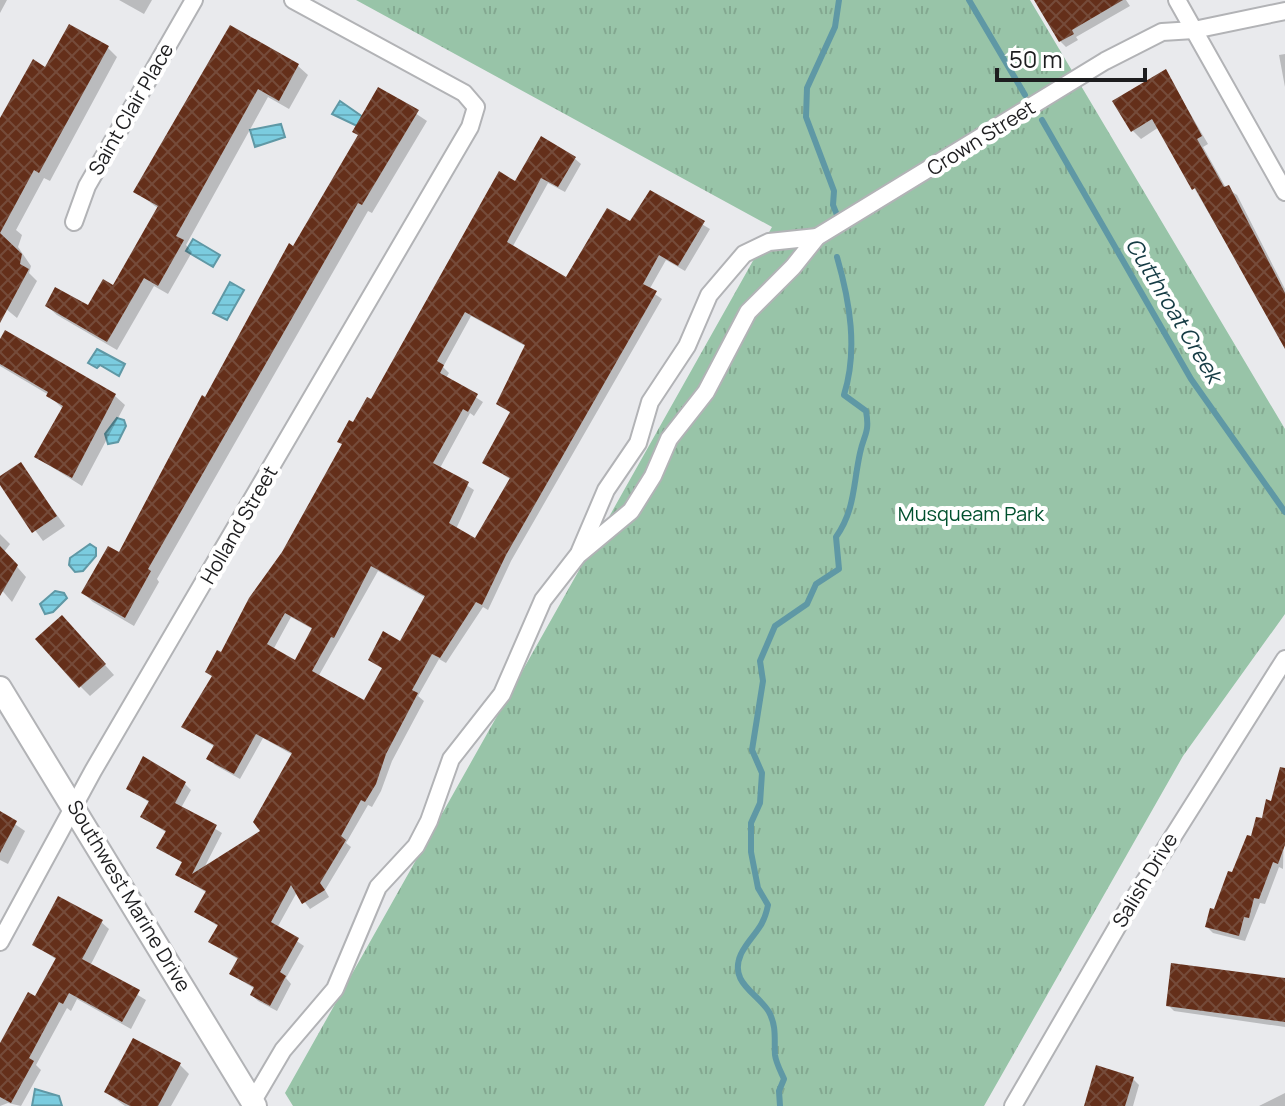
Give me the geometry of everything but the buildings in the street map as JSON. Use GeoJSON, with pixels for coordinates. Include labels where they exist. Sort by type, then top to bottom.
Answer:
{"type":"FeatureCollection","features":[{"type":"Feature","properties":{"kind":"main road","name":"Southwest Marine Drive"},"geometry":{"type":"LineString","coordinates":[[0,688],[75,806],[252,1105]]}},
{"type":"Feature","properties":{"kind":"street","name":"Saint Clair Place"},"geometry":{"type":"LineString","coordinates":[[74,222],[87,186],[194,0]]}},
{"type":"Feature","properties":{"kind":"street","name":"Holland Street"},"geometry":{"type":"LineString","coordinates":[[0,942],[75,806],[470,127],[476,107],[464,93],[293,0]]}},
{"type":"Feature","properties":{"kind":"street"},"geometry":{"type":"LineString","coordinates":[[1177,0],[1285,192]]}},
{"type":"Feature","properties":{"kind":"street","name":"Crown Street"},"geometry":{"type":"LineString","coordinates":[[578,555],[631,511],[653,476],[669,439],[706,392],[748,312],[793,267],[817,237],[1105,61],[1162,32],[1194,30],[1285,11]]}},
{"type":"Feature","properties":{"kind":"street","name":"Crown Street"},"geometry":{"type":"LineString","coordinates":[[252,1105],[283,1050],[335,989],[378,887],[416,846],[429,821],[451,759],[502,694],[517,664],[535,614],[578,555],[606,490],[638,443],[650,402],[687,346],[709,295],[744,254],[769,242],[817,237]]}},
{"type":"Feature","properties":{"kind":"street","name":"Salish Drive"},"geometry":{"type":"LineString","coordinates":[[1013,1106],[1131,903],[1285,659]]}},
{"type":"Feature","properties":{"kind":"green space","name":"Musqueam Park"},"geometry":{"type":"Polygon","coordinates":[[[356,0],[1030,0],[1285,429],[1285,614],[1183,756],[984,1106],[293,1106],[285,1093],[772,227],[356,0]]]}},
{"type":"Feature","properties":{"kind":"water"},"geometry":{"type":"Polygon","coordinates":[[[340,101],[363,117],[357,126],[332,114],[340,101]]]}},
{"type":"Feature","properties":{"kind":"water"},"geometry":{"type":"Polygon","coordinates":[[[281,124],[285,137],[255,147],[250,130],[281,124]]]}},
{"type":"Feature","properties":{"kind":"water"},"geometry":{"type":"Polygon","coordinates":[[[193,239],[220,255],[213,267],[186,251],[193,239]]]}},
{"type":"Feature","properties":{"kind":"water"},"geometry":{"type":"Polygon","coordinates":[[[230,282],[244,290],[227,320],[213,313],[230,282]]]}},
{"type":"Feature","properties":{"kind":"water"},"geometry":{"type":"Polygon","coordinates":[[[97,349],[125,364],[119,376],[100,365],[97,368],[88,363],[97,349]]]}},
{"type":"Feature","properties":{"kind":"water"},"geometry":{"type":"Polygon","coordinates":[[[117,418],[124,420],[126,426],[118,442],[108,444],[105,434],[117,418]]]}},
{"type":"Feature","properties":{"kind":"water"},"geometry":{"type":"Polygon","coordinates":[[[90,544],[96,548],[96,556],[83,571],[75,572],[69,565],[70,558],[90,544]]]}},
{"type":"Feature","properties":{"kind":"water"},"geometry":{"type":"Polygon","coordinates":[[[55,591],[64,593],[67,598],[53,612],[45,614],[40,604],[55,591]]]}},
{"type":"Feature","properties":{"kind":"water"},"geometry":{"type":"Polygon","coordinates":[[[35,1089],[59,1096],[62,1106],[32,1106],[35,1089]]]}},
{"type":"Feature","properties":{"kind":"waterway"},"geometry":{"type":"LineString","coordinates":[[837,215],[833,205],[834,191],[806,117],[807,88],[835,27],[839,0]]}},
{"type":"Feature","properties":{"kind":"waterway","name":"Cutthroat Creek"},"geometry":{"type":"LineString","coordinates":[[969,0],[1025,95]]}},
{"type":"Feature","properties":{"kind":"waterway","name":"Cutthroat Creek"},"geometry":{"type":"LineString","coordinates":[[1042,120],[1191,379],[1285,512]]}},
{"type":"Feature","properties":{"kind":"waterway"},"geometry":{"type":"LineString","coordinates":[[780,1106],[779,1091],[784,1079],[776,1058],[772,1018],[738,973],[741,954],[760,927],[768,905],[758,888],[751,852],[751,823],[760,803],[762,773],[752,750],[763,681],[760,661],[775,626],[807,604],[816,584],[839,569],[836,537],[850,507],[867,429],[866,411],[844,395],[851,361],[851,326],[837,257]]}}]}
